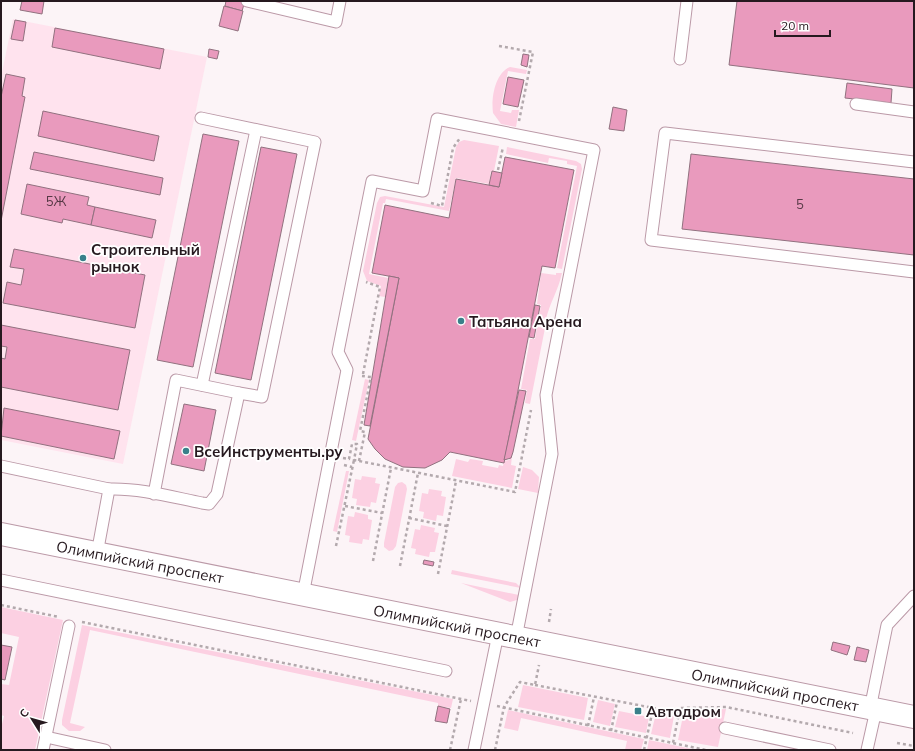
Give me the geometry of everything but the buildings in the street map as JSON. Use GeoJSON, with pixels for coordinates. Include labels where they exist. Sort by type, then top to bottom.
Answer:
{"type":"FeatureCollection","features":[{"type":"Feature","properties":{"kind":"street","name":"Олимпийский проспект"},"geometry":{"type":"LineString","coordinates":[[1,534],[914,718]]}},
{"type":"Feature","properties":{"kind":"lane"},"geometry":{"type":"LineString","coordinates":[[247,1],[265,3],[336,22],[340,1]]}},
{"type":"Feature","properties":{"kind":"lane"},"geometry":{"type":"LineString","coordinates":[[680,59],[687,1]]}},
{"type":"Feature","properties":{"kind":"lane"},"geometry":{"type":"LineString","coordinates":[[856,104],[914,112]]}},
{"type":"Feature","properties":{"kind":"lane"},"geometry":{"type":"LineString","coordinates":[[154,494],[176,380],[262,398],[315,142],[201,118]]}},
{"type":"Feature","properties":{"kind":"lane"},"geometry":{"type":"LineString","coordinates":[[303,595],[347,370],[338,352],[372,181],[423,191],[437,119],[594,150],[546,395],[552,454],[507,636],[484,704],[474,750]]}},
{"type":"Feature","properties":{"kind":"lane"},"geometry":{"type":"LineString","coordinates":[[202,385],[256,130]]}},
{"type":"Feature","properties":{"kind":"lane"},"geometry":{"type":"LineString","coordinates":[[914,162],[665,133],[651,240],[914,272]]}},
{"type":"Feature","properties":{"kind":"lane"},"geometry":{"type":"LineString","coordinates":[[1,466],[109,489],[127,488],[209,504],[214,500],[217,494],[239,392]]}},
{"type":"Feature","properties":{"kind":"lane"},"geometry":{"type":"LineString","coordinates":[[97,554],[109,489]]}},
{"type":"Feature","properties":{"kind":"lane"},"geometry":{"type":"LineString","coordinates":[[1,580],[446,671]]}},
{"type":"Feature","properties":{"kind":"lane"},"geometry":{"type":"LineString","coordinates":[[868,750],[873,709],[887,625],[914,596]]}},
{"type":"Feature","properties":{"kind":"lane"},"geometry":{"type":"LineString","coordinates":[[43,750],[70,622]]}},
{"type":"Feature","properties":{"kind":"lane"},"geometry":{"type":"LineString","coordinates":[[725,728],[830,750]]}},
{"type":"Feature","properties":{"kind":"lane"},"geometry":{"type":"LineString","coordinates":[[46,737],[105,750]]}},
{"type":"Feature","properties":{"kind":"path"},"geometry":{"type":"LineString","coordinates":[[499,46],[533,52],[517,135]]}},
{"type":"Feature","properties":{"kind":"path"},"geometry":{"type":"LineString","coordinates":[[428,203],[442,206],[454,144],[457,140],[464,137]]}},
{"type":"Feature","properties":{"kind":"path"},"geometry":{"type":"LineString","coordinates":[[498,170],[503,144],[510,146]]}},
{"type":"Feature","properties":{"kind":"path"},"geometry":{"type":"LineString","coordinates":[[361,383],[380,287],[368,284],[363,280]]}},
{"type":"Feature","properties":{"kind":"path"},"geometry":{"type":"LineString","coordinates":[[359,461],[365,432],[360,431],[371,377],[362,376]]}},
{"type":"Feature","properties":{"kind":"path"},"geometry":{"type":"LineString","coordinates":[[354,460],[515,492],[532,408]]}},
{"type":"Feature","properties":{"kind":"path"},"geometry":{"type":"LineString","coordinates":[[346,458],[349,443]]}},
{"type":"Feature","properties":{"kind":"path"},"geometry":{"type":"LineString","coordinates":[[331,456],[349,459],[352,444],[357,444],[336,546]]}},
{"type":"Feature","properties":{"kind":"path"},"geometry":{"type":"LineString","coordinates":[[344,465],[352,467]]}},
{"type":"Feature","properties":{"kind":"path"},"geometry":{"type":"LineString","coordinates":[[373,561],[391,468]]}},
{"type":"Feature","properties":{"kind":"path"},"geometry":{"type":"LineString","coordinates":[[400,566],[418,473]]}},
{"type":"Feature","properties":{"kind":"path"},"geometry":{"type":"LineString","coordinates":[[438,574],[456,480]]}},
{"type":"Feature","properties":{"kind":"path"},"geometry":{"type":"LineString","coordinates":[[345,506],[382,513]]}},
{"type":"Feature","properties":{"kind":"path"},"geometry":{"type":"LineString","coordinates":[[409,518],[447,526]]}},
{"type":"Feature","properties":{"kind":"path"},"geometry":{"type":"LineString","coordinates":[[1,605],[70,622],[504,707],[706,750]]}},
{"type":"Feature","properties":{"kind":"path"},"geometry":{"type":"LineString","coordinates":[[549,622],[551,609]]}},
{"type":"Feature","properties":{"kind":"path"},"geometry":{"type":"LineString","coordinates":[[535,685],[539,665]]}},
{"type":"Feature","properties":{"kind":"path"},"geometry":{"type":"LineString","coordinates":[[495,750],[504,707],[520,682],[679,713]]}},
{"type":"Feature","properties":{"kind":"path"},"geometry":{"type":"LineString","coordinates":[[588,726],[594,697]]}},
{"type":"Feature","properties":{"kind":"path"},"geometry":{"type":"LineString","coordinates":[[450,750],[461,699]]}},
{"type":"Feature","properties":{"kind":"path"},"geometry":{"type":"LineString","coordinates":[[612,731],[617,702]]}},
{"type":"Feature","properties":{"kind":"path"},"geometry":{"type":"LineString","coordinates":[[673,743],[680,708],[726,707],[853,733]]}},
{"type":"Feature","properties":{"kind":"path"},"geometry":{"type":"LineString","coordinates":[[644,750],[653,709]]}},
{"type":"Feature","properties":{"kind":"path"},"geometry":{"type":"LineString","coordinates":[[896,742],[914,746]]}},
{"type":"Feature","properties":{"kind":"shaded area","name":"Строительный рынок"},"geometry":{"type":"Polygon","coordinates":[[[13,19],[207,57],[123,464],[1,440],[1,77],[13,19]]]}},
{"type":"Feature","properties":{"kind":"shaded area"},"geometry":{"type":"Polygon","coordinates":[[[510,67],[527,70],[526,74],[508,71],[500,111],[511,113],[512,110],[519,110],[516,127],[501,124],[493,113],[495,87],[501,75],[510,67]]]}},
{"type":"Feature","properties":{"kind":"shaded area"},"geometry":{"type":"Polygon","coordinates":[[[464,140],[499,146],[494,171],[491,171],[489,184],[456,178],[449,211],[386,199],[385,203],[383,203],[369,274],[388,278],[385,297],[379,296],[381,286],[367,281],[363,271],[377,203],[380,197],[385,196],[444,207],[456,147],[459,142],[464,140]]]}},
{"type":"Feature","properties":{"kind":"shaded area"},"geometry":{"type":"Polygon","coordinates":[[[507,147],[576,161],[581,164],[582,169],[562,269],[557,268],[577,166],[567,164],[567,161],[549,158],[548,163],[506,154],[507,147]]]}},
{"type":"Feature","properties":{"kind":"shaded area"},"geometry":{"type":"Polygon","coordinates":[[[541,273],[556,275],[556,273],[562,273],[546,319],[539,318],[541,305],[537,304],[541,273]]]}},
{"type":"Feature","properties":{"kind":"shaded area"},"geometry":{"type":"Polygon","coordinates":[[[537,327],[545,328],[530,404],[525,403],[527,390],[521,389],[530,339],[535,339],[537,327]]]}},
{"type":"Feature","properties":{"kind":"shaded area"},"geometry":{"type":"Polygon","coordinates":[[[365,379],[369,380],[356,441],[352,440],[365,379]]]}},
{"type":"Feature","properties":{"kind":"shaded area"},"geometry":{"type":"Polygon","coordinates":[[[512,456],[511,465],[516,466],[512,488],[452,476],[456,459],[468,462],[470,459],[483,461],[482,465],[498,468],[499,465],[503,466],[504,461],[509,460],[512,456]]]}},
{"type":"Feature","properties":{"kind":"shaded area"},"geometry":{"type":"Polygon","coordinates":[[[523,467],[532,470],[539,477],[538,493],[518,489],[523,467]]]}},
{"type":"Feature","properties":{"kind":"shaded area"},"geometry":{"type":"Polygon","coordinates":[[[346,471],[349,471],[337,532],[333,531],[346,471]]]}},
{"type":"Feature","properties":{"kind":"shaded area"},"geometry":{"type":"Polygon","coordinates":[[[362,476],[376,478],[375,483],[380,484],[376,503],[371,502],[370,507],[356,505],[357,499],[352,498],[355,479],[361,480],[362,476]]]}},
{"type":"Feature","properties":{"kind":"shaded area"},"geometry":{"type":"Polygon","coordinates":[[[402,482],[406,485],[407,489],[396,546],[393,550],[389,551],[384,547],[384,543],[395,487],[398,483],[402,482]]]}},
{"type":"Feature","properties":{"kind":"shaded area"},"geometry":{"type":"Polygon","coordinates":[[[429,489],[442,491],[441,496],[446,497],[443,516],[437,515],[436,521],[423,518],[424,512],[419,511],[422,493],[428,494],[429,489]]]}},
{"type":"Feature","properties":{"kind":"shaded area"},"geometry":{"type":"Polygon","coordinates":[[[355,512],[368,515],[368,519],[372,520],[369,540],[363,539],[362,544],[349,542],[350,536],[345,535],[348,516],[354,517],[355,512]]]}},
{"type":"Feature","properties":{"kind":"shaded area"},"geometry":{"type":"Polygon","coordinates":[[[421,525],[435,528],[434,532],[439,533],[435,552],[430,552],[429,557],[415,554],[416,549],[411,548],[415,529],[420,530],[421,525]]]}},
{"type":"Feature","properties":{"kind":"shaded area"},"geometry":{"type":"Polygon","coordinates":[[[452,570],[516,583],[521,588],[451,574],[452,570]]]}},
{"type":"Feature","properties":{"kind":"shaded area"},"geometry":{"type":"Polygon","coordinates":[[[461,583],[519,595],[517,600],[510,602],[461,583]]]}},
{"type":"Feature","properties":{"kind":"shaded area"},"geometry":{"type":"Polygon","coordinates":[[[1,607],[63,620],[35,750],[1,750],[1,728],[4,716],[1,715],[1,684],[9,685],[19,637],[1,633],[1,607]]]}},
{"type":"Feature","properties":{"kind":"shaded area"},"geometry":{"type":"Polygon","coordinates":[[[82,625],[453,699],[451,708],[438,706],[438,703],[90,630],[70,723],[85,727],[80,731],[69,731],[62,725],[62,720],[82,625]]]}},
{"type":"Feature","properties":{"kind":"shaded area"},"geometry":{"type":"Polygon","coordinates":[[[523,685],[588,698],[584,720],[518,707],[523,685]]]}},
{"type":"Feature","properties":{"kind":"shaded area"},"geometry":{"type":"Polygon","coordinates":[[[598,700],[615,704],[610,726],[593,722],[598,700]]]}},
{"type":"Feature","properties":{"kind":"shaded area"},"geometry":{"type":"Polygon","coordinates":[[[726,709],[718,747],[678,740],[684,711],[726,709]]]}},
{"type":"Feature","properties":{"kind":"shaded area"},"geometry":{"type":"Polygon","coordinates":[[[508,710],[644,739],[641,750],[625,750],[627,741],[521,718],[518,731],[504,728],[508,710]]]}},
{"type":"Feature","properties":{"kind":"shaded area"},"geometry":{"type":"Polygon","coordinates":[[[619,711],[649,717],[646,733],[615,727],[619,711]]]}},
{"type":"Feature","properties":{"kind":"shaded area"},"geometry":{"type":"Polygon","coordinates":[[[656,713],[674,716],[670,738],[651,734],[656,713]]]}},
{"type":"Feature","properties":{"kind":"shaded area"},"geometry":{"type":"Polygon","coordinates":[[[649,740],[697,750],[647,750],[649,740]]]}},
{"type":"Feature","properties":{"kind":"place","name":"Строительный рынок"},"geometry":{"type":"Point","coordinates":[83,258]}},
{"type":"Feature","properties":{"kind":"place","name":"Татьяна Арена"},"geometry":{"type":"Point","coordinates":[461,321]}},
{"type":"Feature","properties":{"kind":"place","name":"ВсеИнструменты.ру"},"geometry":{"type":"Point","coordinates":[186,451]}},
{"type":"Feature","properties":{"kind":"place","name":"Автодром"},"geometry":{"type":"Point","coordinates":[638,711]}}]}
